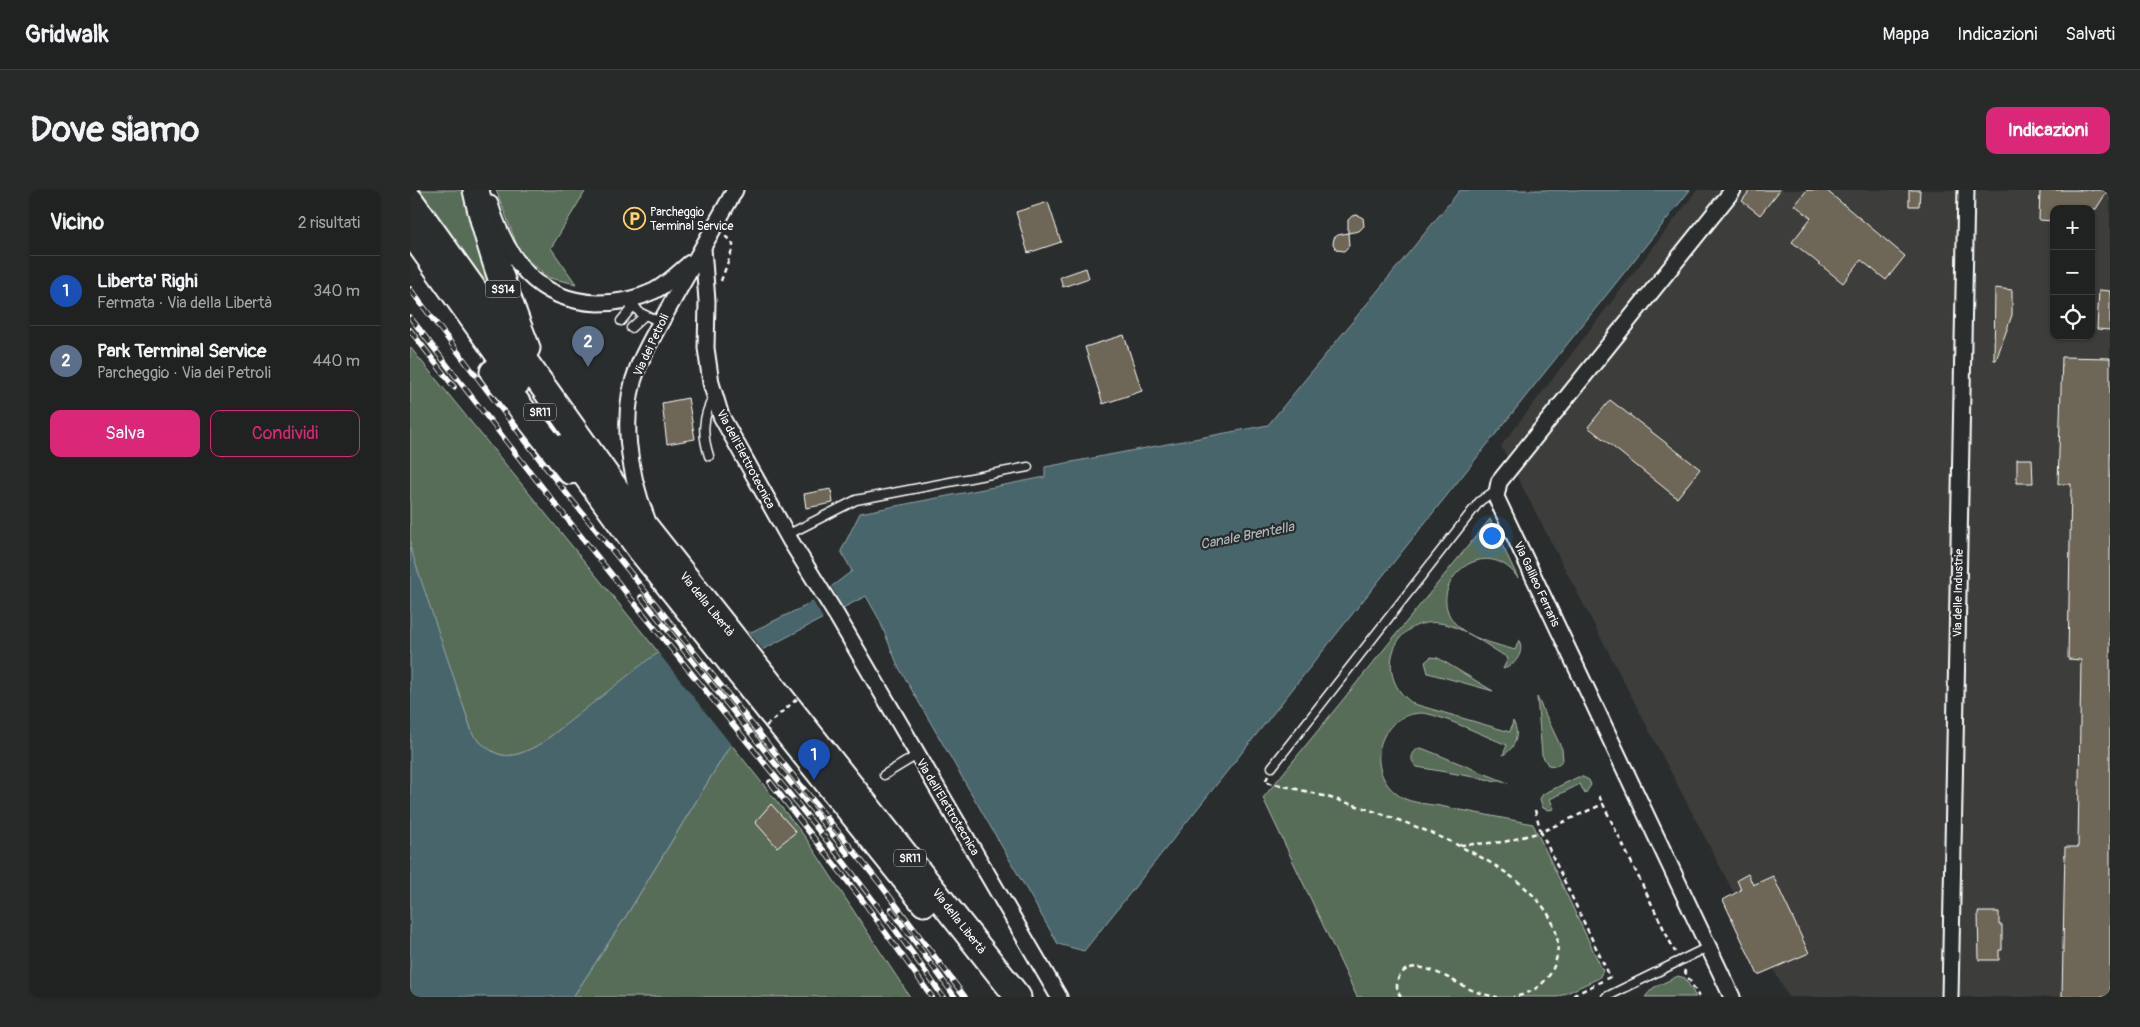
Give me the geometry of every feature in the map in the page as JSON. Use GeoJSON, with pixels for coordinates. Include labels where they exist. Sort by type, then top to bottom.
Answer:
{"type":"FeatureCollection","features":[{"type":"Feature","properties":{"kind":"highway","name":"SS14"},"geometry":{"type":"LineString","coordinates":[[476,190],[486,234],[501,284],[541,385]]}},
{"type":"Feature","properties":{"kind":"highway","name":"Via della Libertà"},"geometry":{"type":"LineString","coordinates":[[410,200],[621,496],[666,553],[679,584]]}},
{"type":"Feature","properties":{"kind":"highway","name":"Via della Libertà"},"geometry":{"type":"LineString","coordinates":[[410,231],[610,511],[679,584],[791,716],[1018,997]]}},
{"type":"Feature","properties":{"kind":"highway"},"geometry":{"type":"LineString","coordinates":[[410,259],[547,443],[629,542],[679,584]]}},
{"type":"Feature","properties":{"kind":"highway","name":"Via della Libertà"},"geometry":{"type":"LineString","coordinates":[[791,716],[998,997]]}},
{"type":"Feature","properties":{"kind":"street","name":"Via dei Petroli"},"geometry":{"type":"LineString","coordinates":[[486,190],[503,237],[513,258],[524,272],[552,293],[588,302],[632,302],[666,284],[700,253]]}},
{"type":"Feature","properties":{"kind":"street","name":"Via dei Petroli"},"geometry":{"type":"LineString","coordinates":[[666,553],[650,526],[639,495],[630,448],[628,421],[631,396],[638,368],[660,322],[735,190]]}},
{"type":"Feature","properties":{"kind":"street"},"geometry":{"type":"LineString","coordinates":[[1496,490],[1499,482],[1733,190]]}},
{"type":"Feature","properties":{"kind":"street","name":"Via delle Industrie"},"geometry":{"type":"LineString","coordinates":[[1950,997],[1966,190]]}},
{"type":"Feature","properties":{"kind":"street","name":"Via dell'Elettrotecnica"},"geometry":{"type":"LineString","coordinates":[[700,253],[707,301],[706,348],[714,395],[721,416],[787,536],[837,616],[1059,997]]}},
{"type":"Feature","properties":{"kind":"street"},"geometry":{"type":"LineString","coordinates":[[653,291],[668,308]]}},
{"type":"Feature","properties":{"kind":"street","name":"Via Galileo Ferraris"},"geometry":{"type":"LineString","coordinates":[[1496,490],[1496,497],[1732,997]]}},
{"type":"Feature","properties":{"kind":"lane"},"geometry":{"type":"LineString","coordinates":[[621,321],[632,302],[644,316],[660,322]]}},
{"type":"Feature","properties":{"kind":"lane"},"geometry":{"type":"LineString","coordinates":[[631,328],[644,316]]}},
{"type":"Feature","properties":{"kind":"lane"},"geometry":{"type":"LineString","coordinates":[[709,456],[704,438],[703,424],[714,395]]}},
{"type":"Feature","properties":{"kind":"lane"},"geometry":{"type":"LineString","coordinates":[[787,536],[856,500],[1028,467]]}},
{"type":"Feature","properties":{"kind":"lane"},"geometry":{"type":"LineString","coordinates":[[1272,767],[1480,501],[1496,490]]}},
{"type":"Feature","properties":{"kind":"lane"},"geometry":{"type":"LineString","coordinates":[[884,774],[917,754]]}},
{"type":"Feature","properties":{"kind":"lane"},"geometry":{"type":"LineString","coordinates":[[1606,997],[1708,947]]}},
{"type":"Feature","properties":{"kind":"path"},"geometry":{"type":"LineString","coordinates":[[714,229],[732,243],[734,248],[726,264],[720,287]]}},
{"type":"Feature","properties":{"kind":"path"},"geometry":{"type":"LineString","coordinates":[[791,716],[798,693],[793,696]]}},
{"type":"Feature","properties":{"kind":"path"},"geometry":{"type":"LineString","coordinates":[[1275,784],[1364,809],[1458,845],[1505,871],[1521,883],[1543,906],[1553,924],[1558,941],[1558,949],[1551,973],[1539,987],[1525,995],[1513,997]]}},
{"type":"Feature","properties":{"kind":"path"},"geometry":{"type":"LineString","coordinates":[[1599,796],[1679,961],[1699,997]]}},
{"type":"Feature","properties":{"kind":"path"},"geometry":{"type":"LineString","coordinates":[[1458,845],[1504,842],[1541,832],[1603,804]]}},
{"type":"Feature","properties":{"kind":"path"},"geometry":{"type":"LineString","coordinates":[[1535,810],[1541,832],[1610,977],[1570,997]]}},
{"type":"Feature","properties":{"kind":"path"},"geometry":{"type":"LineString","coordinates":[[1401,997],[1397,985],[1399,978],[1410,969],[1418,968],[1438,972],[1475,992],[1497,997]]}},
{"type":"Feature","properties":{"kind":"shaded area"},"geometry":{"type":"Polygon","coordinates":[[[1697,190],[2110,190],[2110,997],[1788,997],[1501,446],[1697,190]]]}},
{"type":"Feature","properties":{"kind":"green space"},"geometry":{"type":"Polygon","coordinates":[[[419,190],[468,190],[489,290],[419,190]]]}},
{"type":"Feature","properties":{"kind":"green space"},"geometry":{"type":"Polygon","coordinates":[[[496,190],[586,190],[551,248],[576,284],[549,278],[520,253],[496,190]]]}},
{"type":"Feature","properties":{"kind":"green space"},"geometry":{"type":"Polygon","coordinates":[[[410,347],[659,653],[542,743],[522,753],[506,756],[498,754],[482,744],[473,735],[410,550],[410,347]]]}},
{"type":"Feature","properties":{"kind":"green space"},"geometry":{"type":"Polygon","coordinates":[[[1490,519],[1518,578],[1503,564],[1488,559],[1472,562],[1459,571],[1450,584],[1446,599],[1449,614],[1461,629],[1466,632],[1439,623],[1422,624],[1409,630],[1399,639],[1393,652],[1391,666],[1394,680],[1401,693],[1414,704],[1510,732],[1513,721],[1516,730],[1514,744],[1503,755],[1507,745],[1450,721],[1421,713],[1405,716],[1393,724],[1385,735],[1380,748],[1379,762],[1382,776],[1390,788],[1407,800],[1533,824],[1603,971],[1599,978],[1558,997],[1357,997],[1263,798],[1490,519]]]}},
{"type":"Feature","properties":{"kind":"green space"},"geometry":{"type":"Polygon","coordinates":[[[1471,635],[1515,650],[1519,640],[1521,645],[1520,654],[1511,665],[1503,669],[1508,658],[1471,635]]]}},
{"type":"Feature","properties":{"kind":"green space"},"geometry":{"type":"Polygon","coordinates":[[[1431,657],[1438,658],[1493,691],[1428,673],[1425,662],[1431,657]]]}},
{"type":"Feature","properties":{"kind":"green space"},"geometry":{"type":"Polygon","coordinates":[[[1537,697],[1562,749],[1563,760],[1556,766],[1548,765],[1542,755],[1537,697]]]}},
{"type":"Feature","properties":{"kind":"green space"},"geometry":{"type":"Polygon","coordinates":[[[731,744],[806,838],[910,997],[573,997],[626,916],[731,744]]]}},
{"type":"Feature","properties":{"kind":"green space"},"geometry":{"type":"Polygon","coordinates":[[[1419,748],[1508,783],[1417,767],[1412,757],[1419,748]]]}},
{"type":"Feature","properties":{"kind":"green space"},"geometry":{"type":"Polygon","coordinates":[[[1578,777],[1589,780],[1591,785],[1585,794],[1580,784],[1550,799],[1554,809],[1543,808],[1540,799],[1543,794],[1578,777]]]}},
{"type":"Feature","properties":{"kind":"green space"},"geometry":{"type":"Polygon","coordinates":[[[1678,976],[1685,978],[1696,997],[1645,997],[1653,988],[1678,976]]]}},
{"type":"Feature","properties":{"kind":"water","name":"Canale Brentella"},"geometry":{"type":"Polygon","coordinates":[[[1460,190],[1690,190],[1084,951],[1058,944],[898,666],[879,619],[866,596],[756,653],[731,744],[626,916],[573,997],[410,997],[410,547],[473,735],[482,744],[498,754],[506,756],[522,753],[542,743],[649,659],[696,629],[751,632],[807,605],[852,571],[841,551],[860,513],[1045,477],[1045,467],[1268,425],[1460,190]]]}},
{"type":"Feature","properties":{"kind":"pier"},"geometry":{"type":"Polygon","coordinates":[[[830,584],[844,610],[824,620],[811,598],[830,584]]]}},
{"type":"Feature","properties":{"kind":"pier"},"geometry":{"type":"Polygon","coordinates":[[[695,627],[746,629],[764,651],[758,655],[756,701],[752,714],[733,747],[657,651],[695,627]]]}},
{"type":"Feature","properties":{"kind":"building"},"geometry":{"type":"Polygon","coordinates":[[[1750,190],[1780,190],[1760,215],[1742,201],[1750,190]]]}},
{"type":"Feature","properties":{"kind":"building"},"geometry":{"type":"Polygon","coordinates":[[[1807,190],[1826,190],[1905,256],[1886,280],[1861,260],[1843,283],[1792,242],[1811,218],[1795,205],[1807,190]]]}},
{"type":"Feature","properties":{"kind":"building"},"geometry":{"type":"Polygon","coordinates":[[[1909,190],[1920,190],[1919,206],[1909,206],[1909,190]]]}},
{"type":"Feature","properties":{"kind":"building"},"geometry":{"type":"Polygon","coordinates":[[[2040,190],[2108,190],[2096,209],[2095,205],[2050,205],[2050,221],[2039,220],[2040,190]]]}},
{"type":"Feature","properties":{"kind":"building"},"geometry":{"type":"Polygon","coordinates":[[[1048,202],[1061,242],[1028,253],[1016,212],[1048,202]]]}},
{"type":"Feature","properties":{"kind":"building"},"geometry":{"type":"Polygon","coordinates":[[[1357,215],[1363,218],[1364,226],[1359,231],[1348,233],[1348,220],[1352,216],[1357,215]]]}},
{"type":"Feature","properties":{"kind":"building"},"geometry":{"type":"Polygon","coordinates":[[[1348,233],[1349,246],[1344,251],[1337,250],[1333,244],[1334,238],[1348,233]]]}},
{"type":"Feature","properties":{"kind":"building"},"geometry":{"type":"Polygon","coordinates":[[[1086,268],[1089,278],[1063,287],[1060,277],[1086,268]]]}},
{"type":"Feature","properties":{"kind":"building"},"geometry":{"type":"Polygon","coordinates":[[[1995,288],[2012,290],[2012,315],[1996,360],[1994,360],[1995,288]]]}},
{"type":"Feature","properties":{"kind":"building"},"geometry":{"type":"Polygon","coordinates":[[[2099,290],[2110,291],[2110,330],[2097,329],[2099,290]]]}},
{"type":"Feature","properties":{"kind":"building"},"geometry":{"type":"Polygon","coordinates":[[[1124,335],[1142,391],[1103,404],[1085,347],[1124,335]]]}},
{"type":"Feature","properties":{"kind":"building"},"geometry":{"type":"Polygon","coordinates":[[[2062,357],[2110,358],[2110,997],[2062,997],[2065,847],[2078,847],[2081,660],[2068,659],[2071,484],[2058,484],[2062,357]]]}},
{"type":"Feature","properties":{"kind":"building"},"geometry":{"type":"Polygon","coordinates":[[[688,398],[695,439],[667,444],[662,403],[688,398]]]}},
{"type":"Feature","properties":{"kind":"building"},"geometry":{"type":"Polygon","coordinates":[[[1610,400],[1700,469],[1677,498],[1588,427],[1610,400]]]}},
{"type":"Feature","properties":{"kind":"building"},"geometry":{"type":"Polygon","coordinates":[[[2017,459],[2032,459],[2033,483],[2017,483],[2017,459]]]}},
{"type":"Feature","properties":{"kind":"building"},"geometry":{"type":"Polygon","coordinates":[[[831,489],[833,503],[806,508],[804,494],[831,489]]]}},
{"type":"Feature","properties":{"kind":"building"},"geometry":{"type":"Polygon","coordinates":[[[771,804],[796,832],[777,847],[755,822],[771,804]]]}},
{"type":"Feature","properties":{"kind":"building"},"geometry":{"type":"Polygon","coordinates":[[[1748,874],[1753,885],[1773,876],[1809,953],[1758,975],[1723,900],[1741,890],[1737,880],[1748,874]]]}},
{"type":"Feature","properties":{"kind":"building"},"geometry":{"type":"Polygon","coordinates":[[[1978,912],[1999,912],[1999,925],[2002,925],[2002,950],[1999,950],[1999,960],[1979,960],[1978,912]]]}},
{"type":"Feature","properties":{"kind":"railway"},"geometry":{"type":"LineString","coordinates":[[410,289],[547,469],[881,885],[965,997]]}},
{"type":"Feature","properties":{"kind":"railway"},"geometry":{"type":"LineString","coordinates":[[410,317],[590,548],[856,877],[943,997]]}},
{"type":"Feature","properties":{"kind":"railway"},"geometry":{"type":"LineString","coordinates":[[410,330],[454,387]]}},
{"type":"Feature","properties":{"kind":"railway"},"geometry":{"type":"LineString","coordinates":[[641,597],[848,854]]}},
{"type":"Feature","properties":{"kind":"railway"},"geometry":{"type":"LineString","coordinates":[[770,782],[863,901],[932,997]]}},
{"type":"Feature","properties":{"kind":"railway"},"geometry":{"type":"LineString","coordinates":[[891,909],[955,997]]}},
{"type":"Feature","properties":{"kind":"place","name":"Parcheggio Terminal Service"},"geometry":{"type":"Point","coordinates":[634,219]}},
{"type":"Feature","properties":{"kind":"place","name":"Park Terminal Service"},"geometry":{"type":"Point","coordinates":[588,367]}},
{"type":"Feature","properties":{"kind":"place","name":"Liberta' Righi"},"geometry":{"type":"Point","coordinates":[814,780]}}]}
